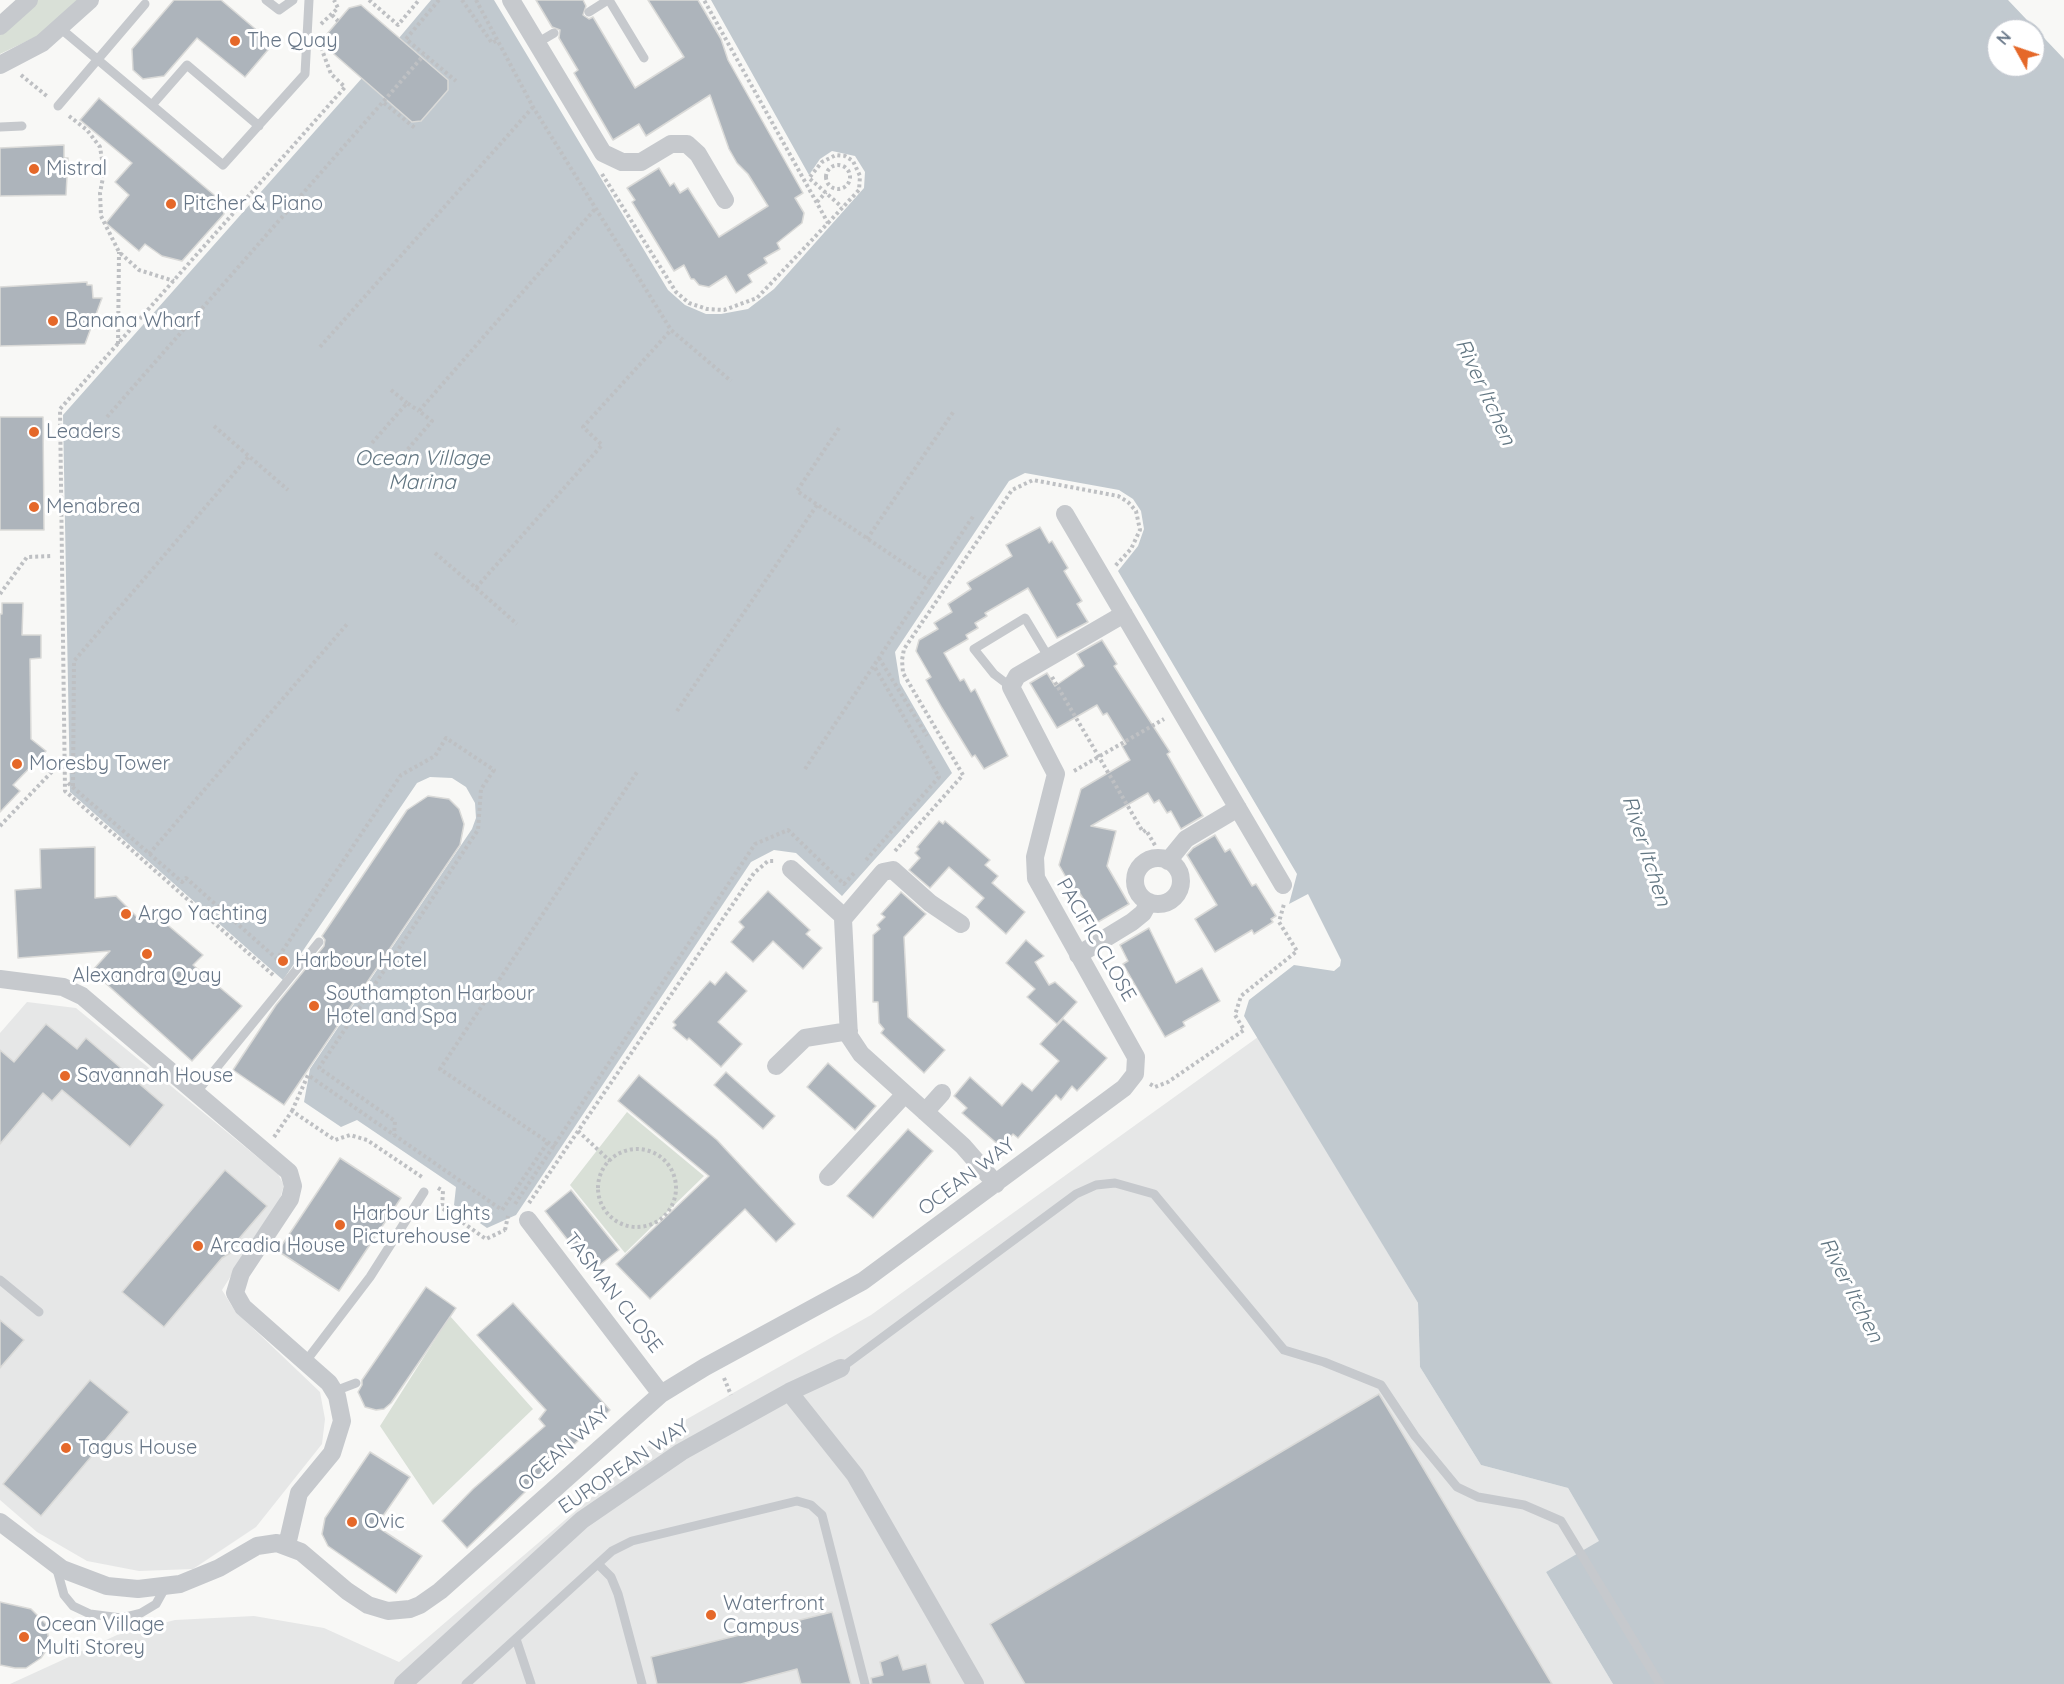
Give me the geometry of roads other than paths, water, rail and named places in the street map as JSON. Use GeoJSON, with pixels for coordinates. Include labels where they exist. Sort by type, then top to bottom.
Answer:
{"type":"FeatureCollection","features":[{"type":"Feature","properties":{"kind":"street"},"geometry":{"type":"LineString","coordinates":[[0,26],[29,0]]}},
{"type":"Feature","properties":{"kind":"street"},"geometry":{"type":"LineString","coordinates":[[4,64],[42,43],[90,0]]}},
{"type":"Feature","properties":{"kind":"street"},"geometry":{"type":"LineString","coordinates":[[512,0],[603,153],[622,162],[641,162],[671,144],[687,144],[698,154],[725,200]]}},
{"type":"Feature","properties":{"kind":"street"},"geometry":{"type":"LineString","coordinates":[[1065,514],[1238,808],[1284,893]]}},
{"type":"Feature","properties":{"kind":"street"},"geometry":{"type":"LineString","coordinates":[[1011,687],[1017,676],[1124,614]]}},
{"type":"Feature","properties":{"kind":"street","name":"PACIFIC CLOSE"},"geometry":{"type":"LineString","coordinates":[[1011,687],[1054,766],[1055,783],[1035,857],[1034,870],[1039,886],[1134,1051],[1137,1062],[1135,1074]]}},
{"type":"Feature","properties":{"kind":"street"},"geometry":{"type":"LineString","coordinates":[[1165,860],[1186,838],[1238,808]]}},
{"type":"Feature","properties":{"kind":"street"},"geometry":{"type":"LineString","coordinates":[[1165,860],[1178,869],[1181,877],[1178,892],[1162,904],[1149,902],[1139,894],[1135,887],[1137,871],[1146,861],[1165,860]]}},
{"type":"Feature","properties":{"kind":"street"},"geometry":{"type":"LineString","coordinates":[[790,869],[844,916]]}},
{"type":"Feature","properties":{"kind":"street"},"geometry":{"type":"LineString","coordinates":[[961,924],[930,903],[893,870],[888,869],[844,916],[849,1031],[856,1048],[963,1146],[996,1184]]}},
{"type":"Feature","properties":{"kind":"street"},"geometry":{"type":"LineString","coordinates":[[1078,955],[1132,922],[1143,913],[1149,902]]}},
{"type":"Feature","properties":{"kind":"street"},"geometry":{"type":"LineString","coordinates":[[0,979],[73,990],[289,1172],[292,1192],[241,1273],[235,1293],[243,1307],[306,1361],[335,1391],[342,1421],[336,1444],[300,1493],[287,1545],[277,1543],[257,1546],[207,1575],[166,1586],[130,1588],[107,1586],[78,1577],[55,1565],[0,1522]]}},
{"type":"Feature","properties":{"kind":"street"},"geometry":{"type":"LineString","coordinates":[[776,1066],[805,1038],[849,1031]]}},
{"type":"Feature","properties":{"kind":"street","name":"OCEAN WAY"},"geometry":{"type":"LineString","coordinates":[[287,1545],[301,1552],[347,1591],[368,1605],[388,1611],[410,1609],[420,1605],[440,1591],[661,1394],[705,1367],[863,1281],[1124,1088],[1135,1074]]}},
{"type":"Feature","properties":{"kind":"street"},"geometry":{"type":"LineString","coordinates":[[828,1177],[904,1094]]}},
{"type":"Feature","properties":{"kind":"street"},"geometry":{"type":"LineString","coordinates":[[925,1112],[942,1094]]}},
{"type":"Feature","properties":{"kind":"street","name":"TASMAN CLOSE"},"geometry":{"type":"LineString","coordinates":[[528,1220],[661,1394]]}},
{"type":"Feature","properties":{"kind":"street","name":"EUROPEAN WAY"},"geometry":{"type":"LineString","coordinates":[[403,1684],[582,1520],[681,1452],[789,1392],[841,1368]]}},
{"type":"Feature","properties":{"kind":"street"},"geometry":{"type":"LineString","coordinates":[[789,1392],[855,1476],[975,1684]]}},
{"type":"Feature","properties":{"kind":"lane"},"geometry":{"type":"LineString","coordinates":[[267,0],[279,10],[293,0]]}},
{"type":"Feature","properties":{"kind":"lane"},"geometry":{"type":"LineString","coordinates":[[60,28],[224,165],[305,74],[309,0]]}},
{"type":"Feature","properties":{"kind":"lane"},"geometry":{"type":"LineString","coordinates":[[589,12],[608,0],[644,58]]}},
{"type":"Feature","properties":{"kind":"lane"},"geometry":{"type":"LineString","coordinates":[[58,106],[145,4]]}},
{"type":"Feature","properties":{"kind":"lane"},"geometry":{"type":"LineString","coordinates":[[537,43],[554,33]]}},
{"type":"Feature","properties":{"kind":"lane"},"geometry":{"type":"LineString","coordinates":[[152,105],[187,65],[259,126]]}},
{"type":"Feature","properties":{"kind":"lane"},"geometry":{"type":"LineString","coordinates":[[0,127],[22,126]]}},
{"type":"Feature","properties":{"kind":"lane"},"geometry":{"type":"LineString","coordinates":[[1011,687],[994,674],[974,649],[1025,618],[1046,659]]}},
{"type":"Feature","properties":{"kind":"lane"},"geometry":{"type":"LineString","coordinates":[[196,1092],[319,942]]}},
{"type":"Feature","properties":{"kind":"lane"},"geometry":{"type":"LineString","coordinates":[[841,1368],[1076,1194],[1096,1185],[1115,1183],[1154,1194],[1284,1350],[1324,1362],[1381,1385],[1415,1436],[1457,1487],[1478,1497],[1524,1505],[1561,1521],[1660,1684]]}},
{"type":"Feature","properties":{"kind":"lane"},"geometry":{"type":"LineString","coordinates":[[306,1361],[370,1276],[424,1192]]}},
{"type":"Feature","properties":{"kind":"lane"},"geometry":{"type":"LineString","coordinates":[[0,1280],[39,1312]]}},
{"type":"Feature","properties":{"kind":"lane"},"geometry":{"type":"LineString","coordinates":[[335,1391],[356,1383]]}},
{"type":"Feature","properties":{"kind":"lane"},"geometry":{"type":"LineString","coordinates":[[466,1684],[612,1551],[632,1541],[798,1501],[811,1505],[822,1515],[865,1684]]}},
{"type":"Feature","properties":{"kind":"lane"},"geometry":{"type":"LineString","coordinates":[[598,1564],[611,1577],[618,1594],[642,1684]]}},
{"type":"Feature","properties":{"kind":"lane"},"geometry":{"type":"LineString","coordinates":[[55,1565],[64,1595],[73,1606],[90,1614],[121,1618],[141,1613],[156,1604],[166,1586]]}},
{"type":"Feature","properties":{"kind":"lane"},"geometry":{"type":"LineString","coordinates":[[516,1639],[531,1684]]}},
{"type":"Feature","properties":{"kind":"water"},"geometry":{"type":"Polygon","coordinates":[[[431,0],[494,0],[668,290],[685,305],[706,314],[721,314],[748,309],[774,289],[864,188],[865,172],[855,156],[832,151],[820,159],[809,175],[711,0],[2008,0],[2025,18],[1986,18],[1986,78],[2046,78],[2046,40],[2064,59],[2064,1684],[1613,1684],[1546,1572],[1599,1541],[1568,1488],[1481,1465],[1420,1367],[1418,1303],[1244,1016],[1249,1000],[1294,965],[1334,971],[1340,966],[1341,960],[1308,894],[1289,904],[1297,874],[1118,571],[1138,546],[1144,529],[1141,511],[1133,499],[1119,490],[1025,473],[1009,481],[895,652],[900,683],[952,773],[842,896],[796,853],[774,850],[751,862],[516,1215],[487,1228],[454,1205],[456,1187],[357,1120],[341,1127],[304,1102],[310,1069],[472,829],[476,818],[475,803],[466,787],[452,778],[430,777],[417,783],[283,980],[70,792],[63,415],[362,78],[412,122],[421,120],[448,90],[448,80],[399,38],[431,0]]]}},
{"type":"Feature","properties":{"kind":"place","name":"The Quay"},"geometry":{"type":"Point","coordinates":[235,41]}},
{"type":"Feature","properties":{"kind":"place","name":"Mistral"},"geometry":{"type":"Point","coordinates":[34,169]}},
{"type":"Feature","properties":{"kind":"place","name":"Pitcher & Piano"},"geometry":{"type":"Point","coordinates":[171,204]}},
{"type":"Feature","properties":{"kind":"place","name":"Banana Wharf"},"geometry":{"type":"Point","coordinates":[53,321]}},
{"type":"Feature","properties":{"kind":"place","name":"Leaders"},"geometry":{"type":"Point","coordinates":[34,432]}},
{"type":"Feature","properties":{"kind":"place","name":"Menabrea"},"geometry":{"type":"Point","coordinates":[34,507]}},
{"type":"Feature","properties":{"kind":"place","name":"Moresby Tower"},"geometry":{"type":"Point","coordinates":[17,764]}},
{"type":"Feature","properties":{"kind":"place","name":"Argo Yachting"},"geometry":{"type":"Point","coordinates":[126,914]}},
{"type":"Feature","properties":{"kind":"place","name":"Alexandra Quay"},"geometry":{"type":"Point","coordinates":[147,954]}},
{"type":"Feature","properties":{"kind":"place","name":"Harbour Hotel"},"geometry":{"type":"Point","coordinates":[283,961]}},
{"type":"Feature","properties":{"kind":"place","name":"Southampton Harbour Hotel and Spa"},"geometry":{"type":"Point","coordinates":[314,1006]}},
{"type":"Feature","properties":{"kind":"place","name":"Savannah House"},"geometry":{"type":"Point","coordinates":[65,1076]}},
{"type":"Feature","properties":{"kind":"place","name":"Harbour Lights Picturehouse"},"geometry":{"type":"Point","coordinates":[340,1225]}},
{"type":"Feature","properties":{"kind":"place","name":"Arcadia House"},"geometry":{"type":"Point","coordinates":[198,1246]}},
{"type":"Feature","properties":{"kind":"place","name":"Tagus House"},"geometry":{"type":"Point","coordinates":[66,1448]}},
{"type":"Feature","properties":{"kind":"place","name":"Ovic"},"geometry":{"type":"Point","coordinates":[352,1522]}},
{"type":"Feature","properties":{"kind":"place","name":"Waterfront Campus"},"geometry":{"type":"Point","coordinates":[711,1615]}},
{"type":"Feature","properties":{"kind":"place","name":"Ocean Village Multi Storey"},"geometry":{"type":"Point","coordinates":[24,1637]}},
{"type":"Feature","properties":{"kind":"water label","name":"River Itchen"},"geometry":{"type":"Point","coordinates":[1485,392]}},
{"type":"Feature","properties":{"kind":"water label","name":"Ocean Village Marina"},"geometry":{"type":"Point","coordinates":[422,471]}},
{"type":"Feature","properties":{"kind":"water label","name":"River Itchen"},"geometry":{"type":"Point","coordinates":[1646,851]}},
{"type":"Feature","properties":{"kind":"water label","name":"River Itchen"},"geometry":{"type":"Point","coordinates":[1851,1290]}}]}
